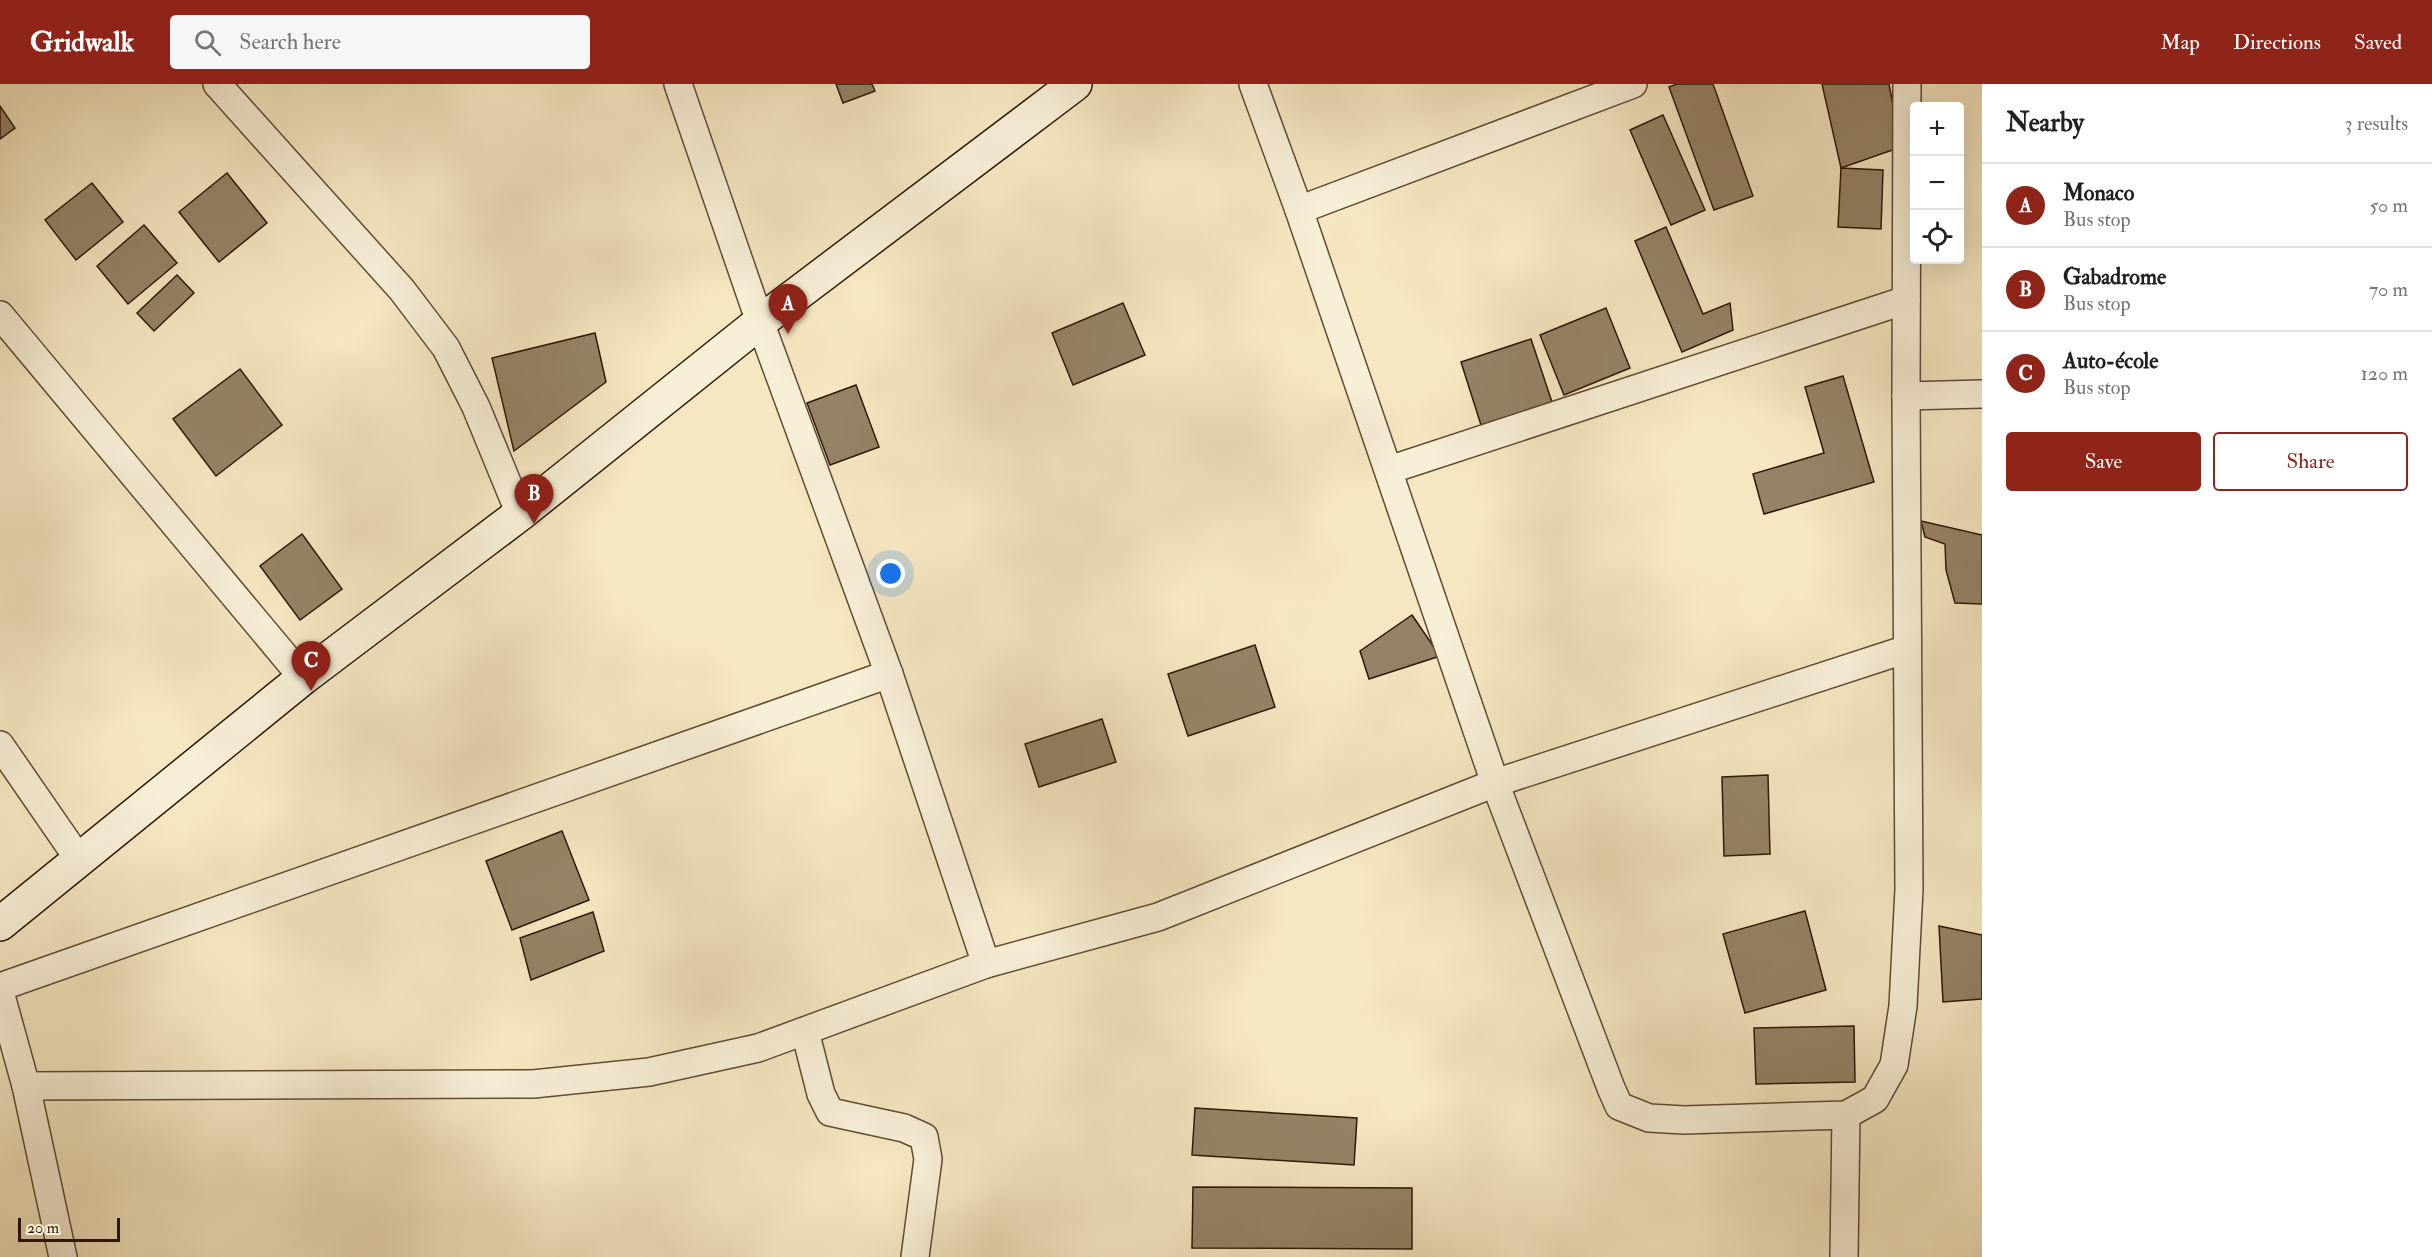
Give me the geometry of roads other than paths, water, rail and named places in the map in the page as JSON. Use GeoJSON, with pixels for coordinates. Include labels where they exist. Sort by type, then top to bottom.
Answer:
{"type":"FeatureCollection","features":[{"type":"Feature","properties":{"kind":"street"},"geometry":{"type":"LineString","coordinates":[[217,84],[402,290],[446,348],[476,407],[520,514]]}},
{"type":"Feature","properties":{"kind":"street"},"geometry":{"type":"LineString","coordinates":[[678,84],[760,322],[889,674],[986,964]]}},
{"type":"Feature","properties":{"kind":"street"},"geometry":{"type":"LineString","coordinates":[[0,924],[78,858],[303,678],[520,514],[760,322],[1075,84]]}},
{"type":"Feature","properties":{"kind":"street"},"geometry":{"type":"LineString","coordinates":[[1253,84],[1299,210],[1495,783],[1619,1106],[1649,1118],[1684,1120],[1846,1115],[1875,1099],[1894,1065],[1903,1006],[1909,889],[1907,84]]}},
{"type":"Feature","properties":{"kind":"street"},"geometry":{"type":"LineString","coordinates":[[1299,210],[1633,84]]}},
{"type":"Feature","properties":{"kind":"street"},"geometry":{"type":"LineString","coordinates":[[1389,470],[1906,300]]}},
{"type":"Feature","properties":{"kind":"street"},"geometry":{"type":"LineString","coordinates":[[0,315],[303,678]]}},
{"type":"Feature","properties":{"kind":"street"},"geometry":{"type":"LineString","coordinates":[[1906,396],[1982,394]]}},
{"type":"Feature","properties":{"kind":"street"},"geometry":{"type":"LineString","coordinates":[[26,1086],[533,1084],[649,1072],[758,1048],[986,964],[1158,917],[1495,783],[1907,649]]}},
{"type":"Feature","properties":{"kind":"street"},"geometry":{"type":"LineString","coordinates":[[0,987],[889,674]]}},
{"type":"Feature","properties":{"kind":"street"},"geometry":{"type":"LineString","coordinates":[[0,746],[78,858]]}},
{"type":"Feature","properties":{"kind":"street"},"geometry":{"type":"LineString","coordinates":[[0,992],[26,1086],[63,1257]]}},
{"type":"Feature","properties":{"kind":"street"},"geometry":{"type":"LineString","coordinates":[[805,1031],[821,1094],[830,1113],[904,1128],[924,1137],[928,1159],[915,1257]]}},
{"type":"Feature","properties":{"kind":"street"},"geometry":{"type":"LineString","coordinates":[[1844,1257],[1846,1115]]}},
{"type":"Feature","properties":{"kind":"place","name":"Monaco"},"geometry":{"type":"Point","coordinates":[788,334]}},
{"type":"Feature","properties":{"kind":"place","name":"Gabadrome"},"geometry":{"type":"Point","coordinates":[534,524]}},
{"type":"Feature","properties":{"kind":"place","name":"Auto-école"},"geometry":{"type":"Point","coordinates":[311,691]}}]}
